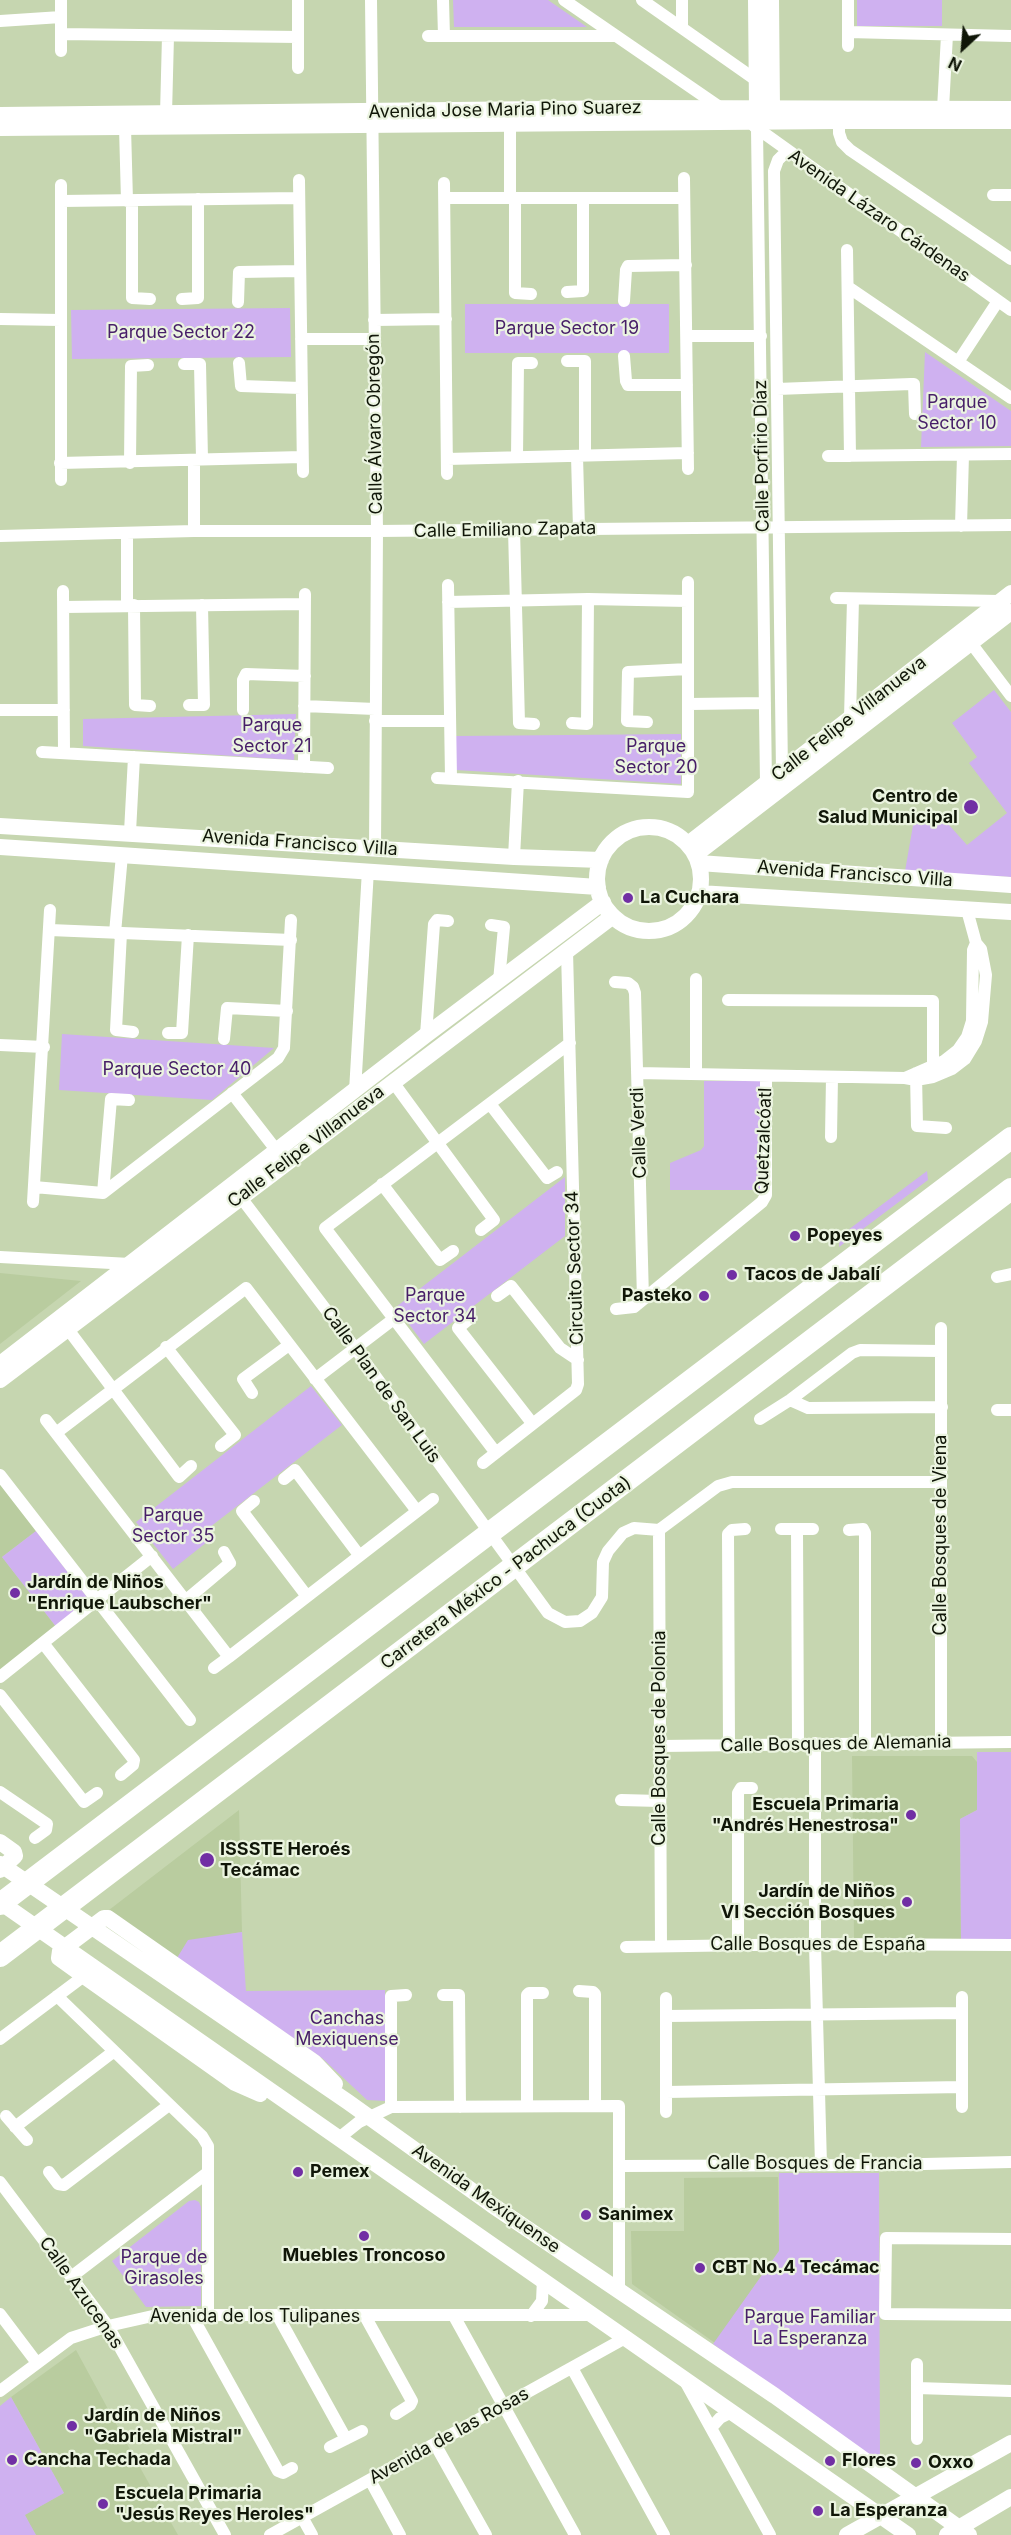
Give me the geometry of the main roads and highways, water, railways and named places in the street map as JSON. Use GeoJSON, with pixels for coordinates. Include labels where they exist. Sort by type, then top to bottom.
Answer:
{"type":"FeatureCollection","features":[{"type":"Feature","properties":{"kind":"highway"},"geometry":{"type":"LineString","coordinates":[[0,1903],[1011,1138]]}},
{"type":"Feature","properties":{"kind":"highway","name":"Carretera México - Pachuca (Cuota)"},"geometry":{"type":"LineString","coordinates":[[0,1956],[1011,1189]]}},
{"type":"Feature","properties":{"kind":"main road","name":"Calle Porfirio Díaz"},"geometry":{"type":"LineString","coordinates":[[756,0],[756,115]]}},
{"type":"Feature","properties":{"kind":"main road","name":"Calle Porfirio Díaz"},"geometry":{"type":"LineString","coordinates":[[756,115],[771,0]]}},
{"type":"Feature","properties":{"kind":"main road","name":"Avenida Jose Maria Pino Suarez"},"geometry":{"type":"LineString","coordinates":[[0,115],[166,114],[510,123],[721,108],[756,115],[839,121],[1011,121]]}},
{"type":"Feature","properties":{"kind":"main road","name":"Avenida Jose Maria Pino Suarez"},"geometry":{"type":"LineString","coordinates":[[0,129],[372,118],[756,115],[1011,109]]}},
{"type":"Feature","properties":{"kind":"main road","name":"Calle Felipe Villanueva"},"geometry":{"type":"LineString","coordinates":[[694,854],[971,643],[1007,602]]}},
{"type":"Feature","properties":{"kind":"main road","name":"Calle Felipe Villanueva"},"geometry":{"type":"LineString","coordinates":[[694,854],[782,771],[1007,602]]}},
{"type":"Feature","properties":{"kind":"main road","name":"Avenida Francisco Villa"},"geometry":{"type":"LineString","coordinates":[[0,826],[514,857],[601,860]]}},
{"type":"Feature","properties":{"kind":"main road"},"geometry":{"type":"LineString","coordinates":[[657,827],[674,833],[694,854],[701,873],[699,893],[686,915],[663,928],[637,929],[614,916],[601,894],[601,860],[610,845],[623,834],[639,828],[657,827]]}},
{"type":"Feature","properties":{"kind":"main road","name":"Avenida Francisco Villa"},"geometry":{"type":"LineString","coordinates":[[0,847],[368,870],[601,894]]}},
{"type":"Feature","properties":{"kind":"main road","name":"Avenida Francisco Villa"},"geometry":{"type":"LineString","coordinates":[[694,854],[1011,885]]}},
{"type":"Feature","properties":{"kind":"main road","name":"Avenida Francisco Villa"},"geometry":{"type":"LineString","coordinates":[[699,893],[1011,912]]}},
{"type":"Feature","properties":{"kind":"main road","name":"Calle Felipe Villanueva"},"geometry":{"type":"LineString","coordinates":[[0,1380],[73,1318],[236,1191],[277,1151],[499,981],[601,894]]}},
{"type":"Feature","properties":{"kind":"main road","name":"Calle Felipe Villanueva"},"geometry":{"type":"LineString","coordinates":[[0,1364],[73,1318],[130,1264],[393,1082],[614,916]]}},
{"type":"Feature","properties":{"kind":"main road"},"geometry":{"type":"LineString","coordinates":[[0,1842],[14,1852],[15,1856],[0,1870]]}},
{"type":"Feature","properties":{"kind":"main road","name":"Avenida Mexiquense"},"geometry":{"type":"LineString","coordinates":[[0,1864],[370,2117],[492,2205],[775,2396],[914,2496],[958,2533]]}},
{"type":"Feature","properties":{"kind":"main road","name":"Avenida Mexiquense"},"geometry":{"type":"LineString","coordinates":[[0,1903],[289,2105],[596,2315],[908,2535]]}},
{"type":"Feature","properties":{"kind":"main road"},"geometry":{"type":"LineString","coordinates":[[289,2105],[236,2083],[84,1976],[58,1955],[60,1951],[104,1918],[108,1918],[314,2062],[348,2102]]}},
{"type":"Feature","properties":{"kind":"main road"},"geometry":{"type":"LineString","coordinates":[[847,2535],[1011,2443]]}},
{"type":"Feature","properties":{"kind":"main road"},"geometry":{"type":"LineString","coordinates":[[958,2533],[1011,2497]]}},
{"type":"Feature","properties":{"kind":"place","name":"Centro de Salud Municipal"},"geometry":{"type":"Point","coordinates":[971,807]}},
{"type":"Feature","properties":{"kind":"place","name":"La Cuchara"},"geometry":{"type":"Point","coordinates":[628,898]}},
{"type":"Feature","properties":{"kind":"place","name":"Popeyes"},"geometry":{"type":"Point","coordinates":[795,1236]}},
{"type":"Feature","properties":{"kind":"place","name":"Tacos de Jabalí"},"geometry":{"type":"Point","coordinates":[732,1275]}},
{"type":"Feature","properties":{"kind":"place","name":"Pasteko"},"geometry":{"type":"Point","coordinates":[704,1296]}},
{"type":"Feature","properties":{"kind":"place","name":"Jardín de Niños \"Enrique Laubscher\""},"geometry":{"type":"Point","coordinates":[15,1593]}},
{"type":"Feature","properties":{"kind":"place","name":"Escuela Primaria \"Andrés Henestrosa\""},"geometry":{"type":"Point","coordinates":[911,1815]}},
{"type":"Feature","properties":{"kind":"place","name":"ISSSTE Heroés Tecámac"},"geometry":{"type":"Point","coordinates":[207,1860]}},
{"type":"Feature","properties":{"kind":"place","name":"Jardín de Niños VI Sección Bosques"},"geometry":{"type":"Point","coordinates":[907,1902]}},
{"type":"Feature","properties":{"kind":"place","name":"Pemex"},"geometry":{"type":"Point","coordinates":[298,2172]}},
{"type":"Feature","properties":{"kind":"place","name":"Sanimex"},"geometry":{"type":"Point","coordinates":[586,2215]}},
{"type":"Feature","properties":{"kind":"place","name":"Muebles Troncoso"},"geometry":{"type":"Point","coordinates":[364,2236]}},
{"type":"Feature","properties":{"kind":"place","name":"CBT No.4 Tecámac"},"geometry":{"type":"Point","coordinates":[700,2268]}},
{"type":"Feature","properties":{"kind":"place","name":"Jardín de Niños \"Gabriela Mistral\""},"geometry":{"type":"Point","coordinates":[72,2426]}},
{"type":"Feature","properties":{"kind":"place","name":"Cancha Techada"},"geometry":{"type":"Point","coordinates":[12,2460]}},
{"type":"Feature","properties":{"kind":"place","name":"Flores"},"geometry":{"type":"Point","coordinates":[830,2461]}},
{"type":"Feature","properties":{"kind":"place","name":"Oxxo"},"geometry":{"type":"Point","coordinates":[916,2463]}},
{"type":"Feature","properties":{"kind":"place","name":"Escuela Primaria \"Jesús Reyes Heroles\""},"geometry":{"type":"Point","coordinates":[103,2504]}},
{"type":"Feature","properties":{"kind":"place","name":"La Esperanza"},"geometry":{"type":"Point","coordinates":[818,2511]}},
{"type":"Feature","properties":{"kind":"park label","name":"Parque Sector 19"},"geometry":{"type":"Point","coordinates":[567,329]}},
{"type":"Feature","properties":{"kind":"park label","name":"Parque Sector 22"},"geometry":{"type":"Point","coordinates":[181,333]}},
{"type":"Feature","properties":{"kind":"park label","name":"Parque Sector 10"},"geometry":{"type":"Point","coordinates":[957,413]}},
{"type":"Feature","properties":{"kind":"park label","name":"Parque Sector 21"},"geometry":{"type":"Point","coordinates":[272,736]}},
{"type":"Feature","properties":{"kind":"park label","name":"Parque Sector 20"},"geometry":{"type":"Point","coordinates":[656,757]}},
{"type":"Feature","properties":{"kind":"park label","name":"Parque Sector 40"},"geometry":{"type":"Point","coordinates":[177,1070]}},
{"type":"Feature","properties":{"kind":"park label","name":"Parque Sector 34"},"geometry":{"type":"Point","coordinates":[435,1306]}},
{"type":"Feature","properties":{"kind":"park label","name":"Parque Sector 35"},"geometry":{"type":"Point","coordinates":[173,1526]}},
{"type":"Feature","properties":{"kind":"park label","name":"Canchas Mexiquense"},"geometry":{"type":"Point","coordinates":[347,2029]}},
{"type":"Feature","properties":{"kind":"park label","name":"Parque de Girasoles"},"geometry":{"type":"Point","coordinates":[164,2268]}},
{"type":"Feature","properties":{"kind":"park label","name":"Parque Familiar La Esperanza"},"geometry":{"type":"Point","coordinates":[810,2328]}}]}
